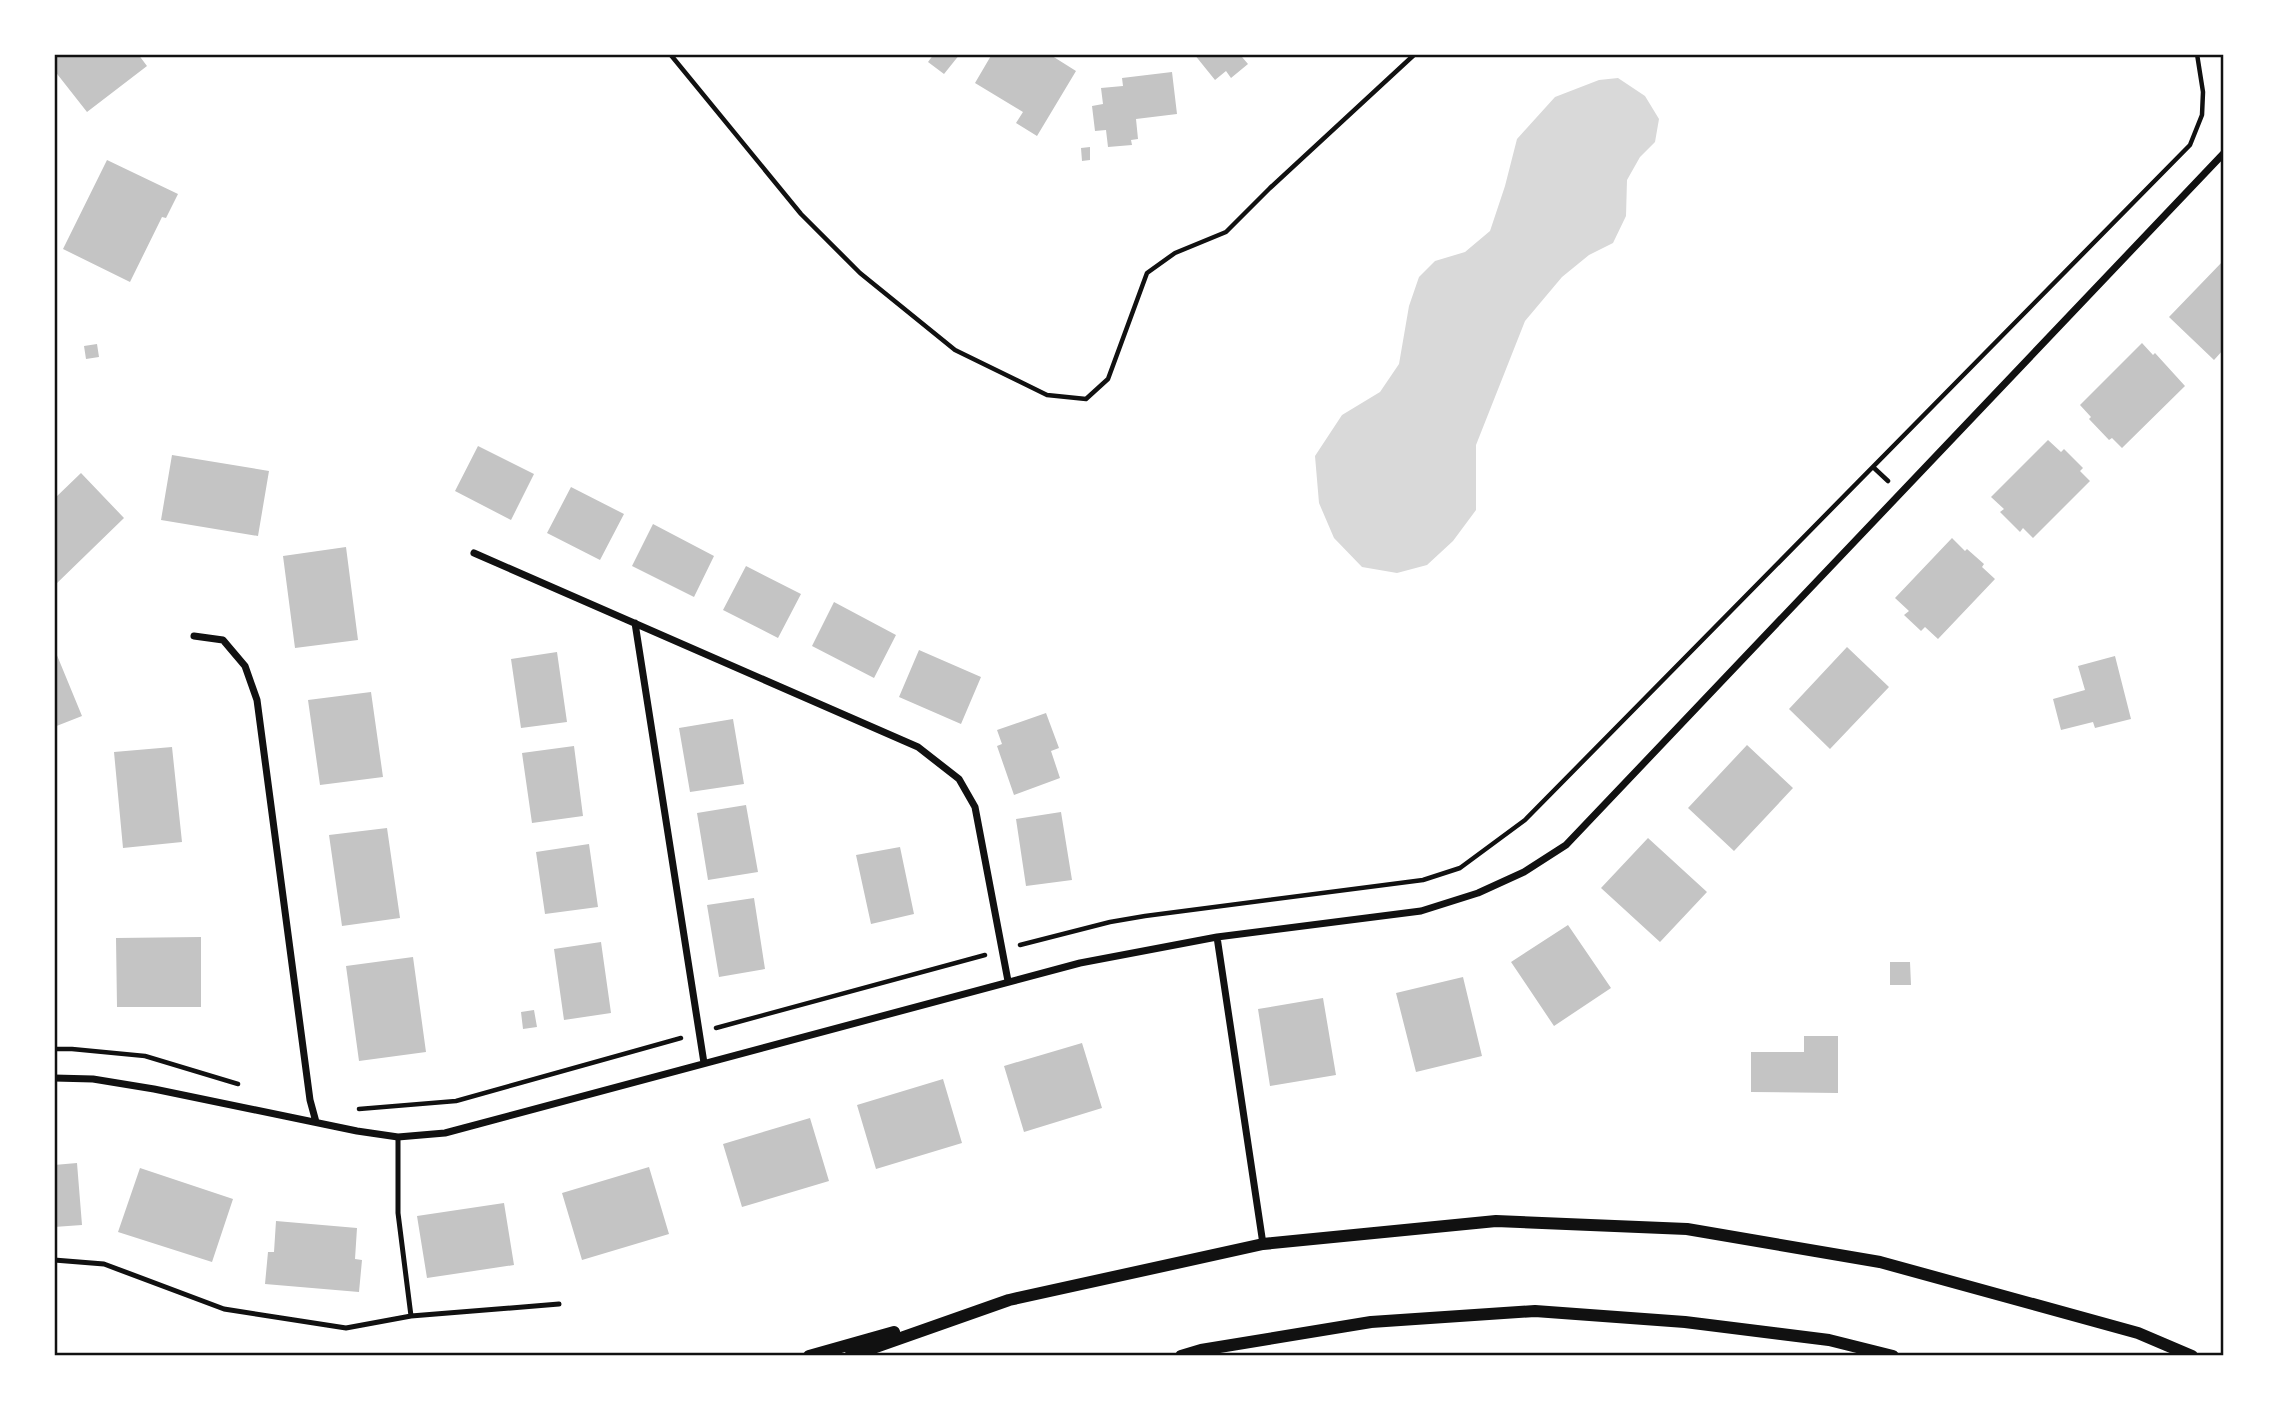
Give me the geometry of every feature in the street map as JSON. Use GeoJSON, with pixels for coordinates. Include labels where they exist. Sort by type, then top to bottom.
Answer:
{"type":"FeatureCollection","features":[{"type":"Feature","properties":{"kind":"street"},"geometry":{"type":"LineString","coordinates":[[54,1078],[153,1088],[398,1137],[445,1133],[1080,963],[1217,937],[1421,911],[1478,893],[1524,872],[1566,845],[2224,153]]}},
{"type":"Feature","properties":{"kind":"street"},"geometry":{"type":"LineString","coordinates":[[474,553],[918,747],[959,779],[975,807],[1008,981]]}},
{"type":"Feature","properties":{"kind":"street"},"geometry":{"type":"LineString","coordinates":[[635,623],[704,1063]]}},
{"type":"Feature","properties":{"kind":"street"},"geometry":{"type":"LineString","coordinates":[[194,636],[223,640],[245,666],[257,700],[310,1100],[316,1122]]}},
{"type":"Feature","properties":{"kind":"street"},"geometry":{"type":"LineString","coordinates":[[1217,937],[1263,1244]]}},
{"type":"Feature","properties":{"kind":"street"},"geometry":{"type":"LineString","coordinates":[[809,1356],[1009,1300],[1263,1244],[1496,1221],[1687,1229],[1880,1262],[2138,1333],[2192,1356]]}},
{"type":"Feature","properties":{"kind":"street"},"geometry":{"type":"LineString","coordinates":[[849,1356],[1009,1300]]}},
{"type":"Feature","properties":{"kind":"street"},"geometry":{"type":"LineString","coordinates":[[1181,1356],[1201,1350],[1371,1322],[1535,1311],[1698,1324],[1829,1340],[1893,1356]]}},
{"type":"Feature","properties":{"kind":"lane"},"geometry":{"type":"LineString","coordinates":[[398,1137],[398,1213],[411,1316]]}},
{"type":"Feature","properties":{"kind":"lane"},"geometry":{"type":"LineString","coordinates":[[54,1260],[104,1264],[223,1309],[346,1328],[411,1316],[559,1304]]}},
{"type":"Feature","properties":{"kind":"path"},"geometry":{"type":"LineString","coordinates":[[670,54],[801,214],[860,273],[955,350],[1047,395],[1086,399],[1108,379],[1147,273],[1175,253],[1226,232],[1415,54]]}},
{"type":"Feature","properties":{"kind":"path"},"geometry":{"type":"LineString","coordinates":[[310,1100],[358,1109],[456,1101],[699,1032],[1110,922],[1423,880],[1460,868],[1525,820],[2190,145],[2202,115],[2203,92],[2197,54]]}},
{"type":"Feature","properties":{"kind":"path"},"geometry":{"type":"LineString","coordinates":[[54,1049],[145,1056],[243,1085]]}},
{"type":"Feature","properties":{"kind":"shaded area"},"geometry":{"type":"Polygon","coordinates":[[[1618,78],[1645,96],[1659,119],[1655,142],[1640,157],[1627,180],[1626,216],[1613,243],[1589,255],[1562,277],[1525,321],[1476,445],[1476,510],[1453,541],[1427,565],[1397,573],[1362,567],[1334,538],[1319,503],[1315,456],[1342,415],[1380,392],[1399,364],[1409,306],[1419,277],[1435,261],[1465,252],[1490,231],[1517,139],[1555,97],[1599,80],[1618,78]]]}},
{"type":"Feature","properties":{"kind":"building"},"geometry":{"type":"Polygon","coordinates":[[[54,54],[138,54],[147,66],[87,112],[54,70],[54,54]]]}},
{"type":"Feature","properties":{"kind":"building"},"geometry":{"type":"Polygon","coordinates":[[[934,54],[960,54],[944,74],[928,62],[934,54]]]}},
{"type":"Feature","properties":{"kind":"building"},"geometry":{"type":"Polygon","coordinates":[[[992,54],[1049,54],[1076,71],[1037,136],[1016,123],[1023,112],[975,83],[992,54]]]}},
{"type":"Feature","properties":{"kind":"building"},"geometry":{"type":"Polygon","coordinates":[[[1194,54],[1246,54],[1242,57],[1248,64],[1231,78],[1226,71],[1215,80],[1194,54]]]}},
{"type":"Feature","properties":{"kind":"building"},"geometry":{"type":"Polygon","coordinates":[[[1172,72],[1177,114],[1136,119],[1138,139],[1131,140],[1132,145],[1108,147],[1106,130],[1095,131],[1092,106],[1103,104],[1101,88],[1123,86],[1122,78],[1172,72]]]}},
{"type":"Feature","properties":{"kind":"building"},"geometry":{"type":"Polygon","coordinates":[[[1090,147],[1090,160],[1082,161],[1081,148],[1090,147]]]}},
{"type":"Feature","properties":{"kind":"building"},"geometry":{"type":"Polygon","coordinates":[[[107,160],[178,194],[166,218],[162,217],[130,282],[63,249],[107,160]]]}},
{"type":"Feature","properties":{"kind":"building"},"geometry":{"type":"Polygon","coordinates":[[[2224,260],[2224,349],[2214,360],[2169,317],[2224,260]]]}},
{"type":"Feature","properties":{"kind":"building"},"geometry":{"type":"Polygon","coordinates":[[[2142,343],[2153,355],[2155,353],[2185,386],[2122,448],[2112,438],[2109,440],[2080,405],[2142,343]]]}},
{"type":"Feature","properties":{"kind":"building"},"geometry":{"type":"Polygon","coordinates":[[[97,344],[99,357],[86,359],[84,346],[97,344]]]}},
{"type":"Feature","properties":{"kind":"building"},"geometry":{"type":"Polygon","coordinates":[[[2048,440],[2061,452],[2064,449],[2083,468],[2080,471],[2090,481],[2033,538],[2023,528],[2020,532],[2000,512],[2004,509],[1991,497],[2048,440]]]}},
{"type":"Feature","properties":{"kind":"building"},"geometry":{"type":"Polygon","coordinates":[[[478,446],[534,474],[511,520],[455,491],[478,446]]]}},
{"type":"Feature","properties":{"kind":"building"},"geometry":{"type":"Polygon","coordinates":[[[172,455],[269,471],[258,536],[161,520],[172,455]]]}},
{"type":"Feature","properties":{"kind":"building"},"geometry":{"type":"Polygon","coordinates":[[[81,473],[124,518],[54,586],[54,499],[81,473]]]}},
{"type":"Feature","properties":{"kind":"building"},"geometry":{"type":"Polygon","coordinates":[[[571,487],[624,514],[600,560],[547,533],[571,487]]]}},
{"type":"Feature","properties":{"kind":"building"},"geometry":{"type":"Polygon","coordinates":[[[653,524],[714,556],[694,597],[632,566],[653,524]]]}},
{"type":"Feature","properties":{"kind":"building"},"geometry":{"type":"Polygon","coordinates":[[[1952,538],[1984,564],[1982,567],[1995,579],[1938,639],[1925,627],[1921,631],[1904,615],[1909,611],[1895,598],[1952,538]]]}},
{"type":"Feature","properties":{"kind":"building"},"geometry":{"type":"Polygon","coordinates":[[[346,547],[358,640],[295,648],[283,556],[346,547]]]}},
{"type":"Feature","properties":{"kind":"building"},"geometry":{"type":"Polygon","coordinates":[[[746,566],[801,594],[778,638],[723,610],[746,566]]]}},
{"type":"Feature","properties":{"kind":"building"},"geometry":{"type":"Polygon","coordinates":[[[834,602],[896,635],[874,678],[812,646],[834,602]]]}},
{"type":"Feature","properties":{"kind":"building"},"geometry":{"type":"Polygon","coordinates":[[[1847,647],[1889,687],[1830,749],[1789,709],[1847,647]]]}},
{"type":"Feature","properties":{"kind":"building"},"geometry":{"type":"Polygon","coordinates":[[[54,648],[82,716],[54,727],[54,648]]]}},
{"type":"Feature","properties":{"kind":"building"},"geometry":{"type":"Polygon","coordinates":[[[919,650],[981,677],[961,724],[899,697],[919,650]]]}},
{"type":"Feature","properties":{"kind":"building"},"geometry":{"type":"Polygon","coordinates":[[[557,652],[567,722],[521,728],[511,659],[557,652]]]}},
{"type":"Feature","properties":{"kind":"building"},"geometry":{"type":"Polygon","coordinates":[[[2115,656],[2131,719],[2095,728],[2093,722],[2061,730],[2053,699],[2085,690],[2078,666],[2115,656]]]}},
{"type":"Feature","properties":{"kind":"building"},"geometry":{"type":"Polygon","coordinates":[[[371,692],[383,777],[320,785],[308,700],[371,692]]]}},
{"type":"Feature","properties":{"kind":"building"},"geometry":{"type":"Polygon","coordinates":[[[1046,713],[1059,748],[1051,751],[1060,778],[1014,795],[997,746],[1002,744],[997,730],[1046,713]]]}},
{"type":"Feature","properties":{"kind":"building"},"geometry":{"type":"Polygon","coordinates":[[[733,719],[744,784],[690,792],[679,728],[733,719]]]}},
{"type":"Feature","properties":{"kind":"building"},"geometry":{"type":"Polygon","coordinates":[[[1747,745],[1793,788],[1734,851],[1688,808],[1747,745]]]}},
{"type":"Feature","properties":{"kind":"building"},"geometry":{"type":"Polygon","coordinates":[[[574,746],[583,816],[532,823],[522,753],[574,746]]]}},
{"type":"Feature","properties":{"kind":"building"},"geometry":{"type":"Polygon","coordinates":[[[172,747],[182,842],[123,848],[114,752],[172,747]]]}},
{"type":"Feature","properties":{"kind":"building"},"geometry":{"type":"Polygon","coordinates":[[[746,805],[758,872],[708,880],[697,813],[746,805]]]}},
{"type":"Feature","properties":{"kind":"building"},"geometry":{"type":"Polygon","coordinates":[[[1061,812],[1072,880],[1026,886],[1016,819],[1061,812]]]}},
{"type":"Feature","properties":{"kind":"building"},"geometry":{"type":"Polygon","coordinates":[[[387,828],[400,918],[342,926],[329,835],[387,828]]]}},
{"type":"Feature","properties":{"kind":"building"},"geometry":{"type":"Polygon","coordinates":[[[1648,838],[1707,892],[1660,942],[1601,888],[1648,838]]]}},
{"type":"Feature","properties":{"kind":"building"},"geometry":{"type":"Polygon","coordinates":[[[589,844],[598,907],[545,914],[536,852],[589,844]]]}},
{"type":"Feature","properties":{"kind":"building"},"geometry":{"type":"Polygon","coordinates":[[[900,847],[914,914],[871,924],[856,855],[900,847]]]}},
{"type":"Feature","properties":{"kind":"building"},"geometry":{"type":"Polygon","coordinates":[[[754,898],[765,969],[719,977],[707,905],[754,898]]]}},
{"type":"Feature","properties":{"kind":"building"},"geometry":{"type":"Polygon","coordinates":[[[1568,925],[1611,988],[1554,1026],[1511,962],[1568,925]]]}},
{"type":"Feature","properties":{"kind":"building"},"geometry":{"type":"Polygon","coordinates":[[[201,937],[201,1007],[117,1007],[116,938],[201,937]]]}},
{"type":"Feature","properties":{"kind":"building"},"geometry":{"type":"Polygon","coordinates":[[[601,942],[611,1013],[564,1020],[554,949],[601,942]]]}},
{"type":"Feature","properties":{"kind":"building"},"geometry":{"type":"Polygon","coordinates":[[[413,957],[426,1052],[359,1061],[346,966],[413,957]]]}},
{"type":"Feature","properties":{"kind":"building"},"geometry":{"type":"Polygon","coordinates":[[[1890,962],[1910,962],[1911,985],[1890,985],[1890,962]]]}},
{"type":"Feature","properties":{"kind":"building"},"geometry":{"type":"Polygon","coordinates":[[[1463,977],[1482,1056],[1416,1072],[1396,993],[1463,977]]]}},
{"type":"Feature","properties":{"kind":"building"},"geometry":{"type":"Polygon","coordinates":[[[1323,998],[1336,1075],[1270,1086],[1258,1009],[1323,998]]]}},
{"type":"Feature","properties":{"kind":"building"},"geometry":{"type":"Polygon","coordinates":[[[534,1010],[537,1027],[523,1029],[521,1012],[534,1010]]]}},
{"type":"Feature","properties":{"kind":"building"},"geometry":{"type":"Polygon","coordinates":[[[1804,1036],[1838,1036],[1838,1093],[1751,1092],[1751,1052],[1804,1052],[1804,1036]]]}},
{"type":"Feature","properties":{"kind":"building"},"geometry":{"type":"Polygon","coordinates":[[[1082,1043],[1102,1108],[1024,1132],[1004,1066],[1082,1043]]]}},
{"type":"Feature","properties":{"kind":"building"},"geometry":{"type":"Polygon","coordinates":[[[943,1079],[962,1143],[876,1169],[857,1105],[943,1079]]]}},
{"type":"Feature","properties":{"kind":"building"},"geometry":{"type":"Polygon","coordinates":[[[810,1118],[829,1181],[742,1207],[723,1144],[810,1118]]]}},
{"type":"Feature","properties":{"kind":"building"},"geometry":{"type":"Polygon","coordinates":[[[77,1163],[82,1225],[54,1227],[54,1165],[77,1163]]]}},
{"type":"Feature","properties":{"kind":"building"},"geometry":{"type":"Polygon","coordinates":[[[649,1167],[669,1234],[582,1260],[562,1193],[649,1167]]]}},
{"type":"Feature","properties":{"kind":"building"},"geometry":{"type":"Polygon","coordinates":[[[140,1168],[233,1199],[212,1262],[118,1232],[140,1168]]]}},
{"type":"Feature","properties":{"kind":"building"},"geometry":{"type":"Polygon","coordinates":[[[504,1203],[514,1265],[427,1278],[417,1216],[504,1203]]]}},
{"type":"Feature","properties":{"kind":"building"},"geometry":{"type":"Polygon","coordinates":[[[276,1221],[357,1228],[355,1259],[362,1260],[359,1292],[265,1284],[268,1252],[274,1252],[276,1221]]]}}]}
